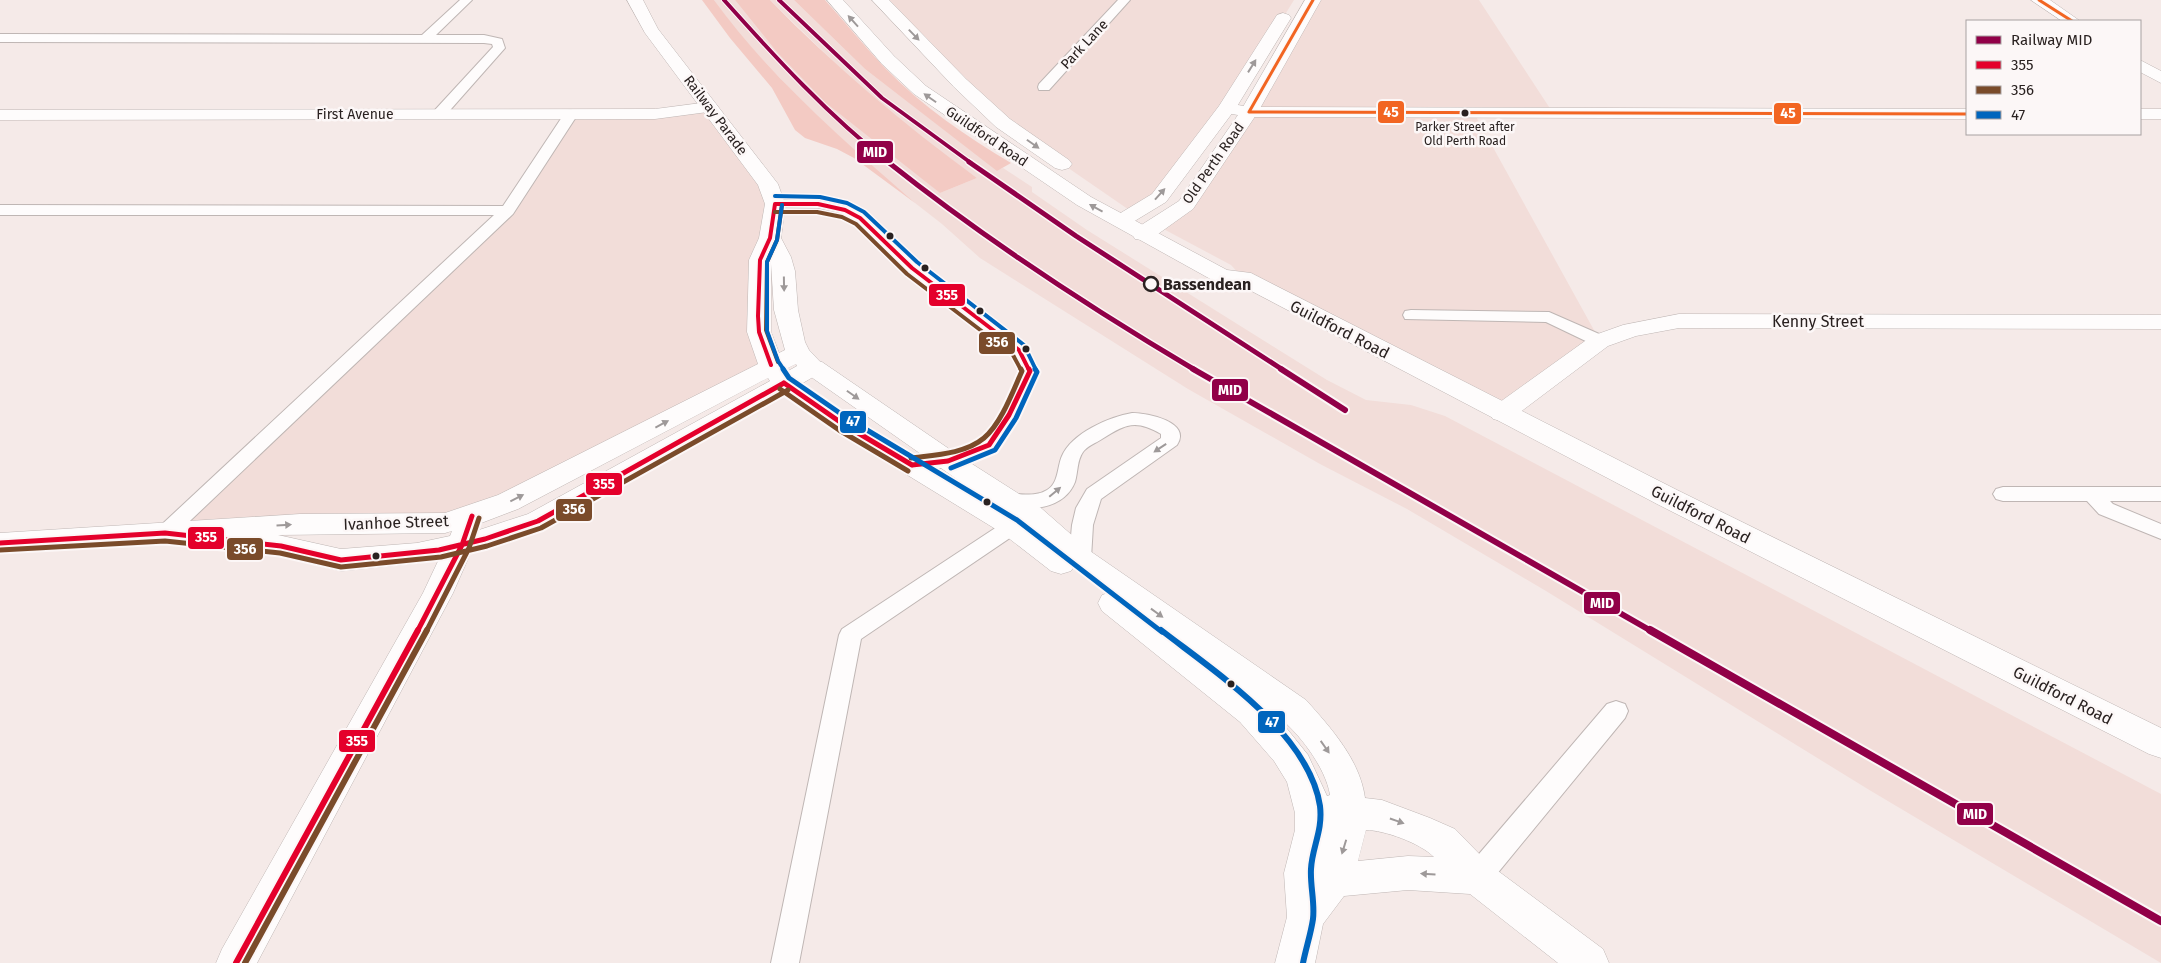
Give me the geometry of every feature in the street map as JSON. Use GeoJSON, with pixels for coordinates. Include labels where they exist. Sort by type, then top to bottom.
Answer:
{"type":"FeatureCollection","features":[{"type":"Feature","properties":{"kind":"main road","name":"Railway Parade"},"geometry":{"type":"LineString","coordinates":[[635,0],[651,30],[764,177],[775,204]]}},
{"type":"Feature","properties":{"kind":"main road","name":"Guildford Road"},"geometry":{"type":"LineString","coordinates":[[834,0],[888,60],[920,90],[1078,197],[1128,218],[1222,276],[1243,278],[1502,413],[2161,744]]}},
{"type":"Feature","properties":{"kind":"main road","name":"Guildford Road"},"geometry":{"type":"LineString","coordinates":[[880,0],[960,83],[1003,123],[1076,175]]}},
{"type":"Feature","properties":{"kind":"main road","name":"Old Perth Road"},"geometry":{"type":"LineString","coordinates":[[1128,218],[1158,198],[1226,108],[1294,0]]}},
{"type":"Feature","properties":{"kind":"main road","name":"Old Perth Road"},"geometry":{"type":"LineString","coordinates":[[1149,230],[1186,205],[1250,112],[1313,0]]}},
{"type":"Feature","properties":{"kind":"main road"},"geometry":{"type":"LineString","coordinates":[[2039,0],[2070,20]]}},
{"type":"Feature","properties":{"kind":"main road"},"geometry":{"type":"LineString","coordinates":[[2141,65],[2161,78]]}},
{"type":"Feature","properties":{"kind":"main road","name":"First Avenue"},"geometry":{"type":"LineString","coordinates":[[0,114],[655,114],[692,111],[709,107]]}},
{"type":"Feature","properties":{"kind":"main road"},"geometry":{"type":"LineString","coordinates":[[1226,108],[1250,112],[1966,114]]}},
{"type":"Feature","properties":{"kind":"main road"},"geometry":{"type":"LineString","coordinates":[[2141,114],[2161,114]]}},
{"type":"Feature","properties":{"kind":"main road","name":"Guildford Road"},"geometry":{"type":"LineString","coordinates":[[1093,186],[1128,218]]}},
{"type":"Feature","properties":{"kind":"main road"},"geometry":{"type":"LineString","coordinates":[[775,204],[770,238],[760,260],[758,332],[778,374],[843,424],[912,465],[1017,514],[1294,710],[1314,731],[1339,768],[1349,793],[1346,842],[1318,873]]}},
{"type":"Feature","properties":{"kind":"main road"},"geometry":{"type":"LineString","coordinates":[[770,238],[780,257],[784,271],[786,310],[792,338],[806,360],[948,461],[1017,514],[1252,712],[1269,730],[1297,766],[1308,786],[1314,808],[1318,873],[1295,963]]}},
{"type":"Feature","properties":{"kind":"main road","name":"Kenny Street"},"geometry":{"type":"LineString","coordinates":[[1502,413],[1600,341],[1631,330],[1679,321],[2161,322]]}},
{"type":"Feature","properties":{"kind":"main road","name":"Ivanhoe Street"},"geometry":{"type":"LineString","coordinates":[[0,543],[165,532],[281,546],[341,560],[417,553],[467,531],[485,540],[538,521],[778,374],[806,360]]}},
{"type":"Feature","properties":{"kind":"main road"},"geometry":{"type":"LineString","coordinates":[[236,963],[438,593],[467,531]]}},
{"type":"Feature","properties":{"kind":"main road"},"geometry":{"type":"LineString","coordinates":[[1314,808],[1382,816],[1417,828],[1442,841],[1477,877],[1589,963]]}},
{"type":"Feature","properties":{"kind":"main road"},"geometry":{"type":"LineString","coordinates":[[1318,873],[1408,873],[1477,877]]}},
{"type":"Feature","properties":{"kind":"lane"},"geometry":{"type":"LineString","coordinates":[[425,39],[466,0]]}},
{"type":"Feature","properties":{"kind":"lane","name":"Park Lane"},"geometry":{"type":"LineString","coordinates":[[1044,88],[1124,0]]}},
{"type":"Feature","properties":{"kind":"lane"},"geometry":{"type":"LineString","coordinates":[[0,38],[484,39],[498,42],[499,48],[439,114]]}},
{"type":"Feature","properties":{"kind":"lane"},"geometry":{"type":"LineString","coordinates":[[165,532],[508,211],[571,114]]}},
{"type":"Feature","properties":{"kind":"lane"},"geometry":{"type":"LineString","coordinates":[[775,204],[818,204],[844,210],[860,218],[912,268],[1019,350],[1030,370],[1009,415],[989,445],[948,461],[912,465]]}},
{"type":"Feature","properties":{"kind":"lane"},"geometry":{"type":"LineString","coordinates":[[0,210],[508,211]]}},
{"type":"Feature","properties":{"kind":"lane"},"geometry":{"type":"LineString","coordinates":[[1411,315],[1549,317],[1600,341]]}},
{"type":"Feature","properties":{"kind":"lane"},"geometry":{"type":"LineString","coordinates":[[786,963],[850,635],[1017,514],[1025,502],[1044,500],[1056,493],[1064,483],[1076,448],[1114,422],[1126,418],[1144,419],[1162,425],[1171,432],[1170,441],[1094,494],[1087,504],[1084,514],[1080,558]]}},
{"type":"Feature","properties":{"kind":"lane"},"geometry":{"type":"LineString","coordinates":[[2003,494],[2161,494]]}},
{"type":"Feature","properties":{"kind":"lane"},"geometry":{"type":"LineString","coordinates":[[2092,494],[2106,509],[2161,532]]}},
{"type":"Feature","properties":{"kind":"lane"},"geometry":{"type":"LineString","coordinates":[[1477,877],[1616,711]]}},
{"type":"Feature","properties":{"kind":"shaded area"},"geometry":{"type":"Polygon","coordinates":[[[702,0],[714,0],[759,55],[808,107],[915,203],[854,158],[837,149],[805,138],[795,130],[772,88],[730,38],[702,0]]]}},
{"type":"Feature","properties":{"kind":"shaded area"},"geometry":{"type":"Polygon","coordinates":[[[714,0],[735,0],[776,51],[940,193],[977,178],[927,142],[866,93],[770,0],[794,0],[865,69],[997,170],[1003,168],[1032,187],[1032,192],[1087,230],[1327,380],[1366,400],[1411,405],[1445,416],[2161,794],[2161,963],[1871,791],[1546,591],[1407,509],[1320,464],[1188,389],[980,258],[867,162],[805,105],[738,33],[714,0]]]}},
{"type":"Feature","properties":{"kind":"shaded area"},"geometry":{"type":"Polygon","coordinates":[[[735,0],[770,0],[870,94],[922,137],[977,178],[940,193],[826,103],[776,51],[735,0]]]}},
{"type":"Feature","properties":{"kind":"shaded area"},"geometry":{"type":"Polygon","coordinates":[[[794,0],[825,0],[900,83],[962,132],[1011,163],[997,171],[865,69],[794,0]]]}},
{"type":"Feature","properties":{"kind":"shaded area"},"geometry":{"type":"Polygon","coordinates":[[[880,0],[1294,0],[1227,108],[1135,214],[1003,123],[880,0]]]}},
{"type":"Feature","properties":{"kind":"shaded area"},"geometry":{"type":"Polygon","coordinates":[[[1313,0],[1479,0],[1553,113],[1474,113],[1600,341],[1502,413],[1243,278],[1231,265],[1156,225],[1186,205],[1313,0]]]}},
{"type":"Feature","properties":{"kind":"shaded area"},"geometry":{"type":"Polygon","coordinates":[[[709,107],[764,177],[770,238],[771,365],[472,516],[165,533],[508,211],[571,114],[709,107]]]}},
{"type":"Feature","properties":{"kind":"rail line","name":"MID"},"geometry":{"type":"LineString","coordinates":[[724,0],[793,77],[869,147],[950,211],[1034,271],[1211,379],[2161,921]]}},
{"type":"Feature","properties":{"kind":"rail line","name":"MID"},"geometry":{"type":"LineString","coordinates":[[779,0],[882,98],[930,135],[1076,236],[1345,410]]}},
{"type":"Feature","properties":{"kind":"transit line","name":"45"},"geometry":{"type":"LineString","coordinates":[[1249,112],[1313,0]]}},
{"type":"Feature","properties":{"kind":"transit line","name":"45"},"geometry":{"type":"LineString","coordinates":[[2039,0],[2070,20]]}},
{"type":"Feature","properties":{"kind":"transit line","name":"45"},"geometry":{"type":"LineString","coordinates":[[1249,112],[1966,114]]}},
{"type":"Feature","properties":{"kind":"transit line","name":"47"},"geometry":{"type":"LineString","coordinates":[[775,196],[820,197],[847,203],[864,212],[917,262],[1024,345],[1037,372],[1016,418],[995,450],[951,468]]}},
{"type":"Feature","properties":{"kind":"transit line","name":"355"},"geometry":{"type":"LineString","coordinates":[[775,204],[818,204],[845,210],[860,218],[912,268],[1019,350],[1030,371],[1009,415],[989,445],[948,461],[912,465]]}},
{"type":"Feature","properties":{"kind":"transit line","name":"355"},"geometry":{"type":"LineString","coordinates":[[771,365],[759,332],[758,316],[760,260],[770,238],[775,204]]}},
{"type":"Feature","properties":{"kind":"transit line","name":"356"},"geometry":{"type":"LineString","coordinates":[[778,362],[766,330],[767,262],[777,240],[782,205]]}},
{"type":"Feature","properties":{"kind":"transit line","name":"47"},"geometry":{"type":"LineString","coordinates":[[782,205],[777,240],[767,262],[767,331],[778,361],[789,378],[847,418],[1017,520],[1233,686],[1274,724],[1292,746],[1315,783],[1320,808],[1320,833],[1311,868],[1313,918],[1303,963]]}},
{"type":"Feature","properties":{"kind":"transit line","name":"356"},"geometry":{"type":"LineString","coordinates":[[775,212],[817,212],[842,217],[856,224],[907,274],[1013,355],[1022,371],[999,418],[983,439],[958,450],[911,458]]}},
{"type":"Feature","properties":{"kind":"transit line","name":"355"},"geometry":{"type":"LineString","coordinates":[[784,383],[843,424],[912,465]]}},
{"type":"Feature","properties":{"kind":"transit line","name":"355"},"geometry":{"type":"LineString","coordinates":[[0,543],[165,533],[281,546],[341,560],[439,550],[485,539],[538,521],[784,383]]}},
{"type":"Feature","properties":{"kind":"transit line","name":"356"},"geometry":{"type":"LineString","coordinates":[[780,389],[839,430],[908,471]]}},
{"type":"Feature","properties":{"kind":"transit line","name":"356"},"geometry":{"type":"LineString","coordinates":[[0,550],[165,541],[280,553],[341,567],[441,557],[487,546],[541,528],[788,390]]}},
{"type":"Feature","properties":{"kind":"transit line","name":"355"},"geometry":{"type":"LineString","coordinates":[[236,963],[438,593],[462,545],[472,516]]}},
{"type":"Feature","properties":{"kind":"transit line","name":"356"},"geometry":{"type":"LineString","coordinates":[[245,963],[445,597],[469,548],[479,518]]}},
{"type":"Feature","properties":{"kind":"place","name":"Parker Street after Old Perth Road"},"geometry":{"type":"Point","coordinates":[1465,113]}},
{"type":"Feature","properties":{"kind":"place","name":"Bassendean"},"geometry":{"type":"Point","coordinates":[1151,284]}}]}
